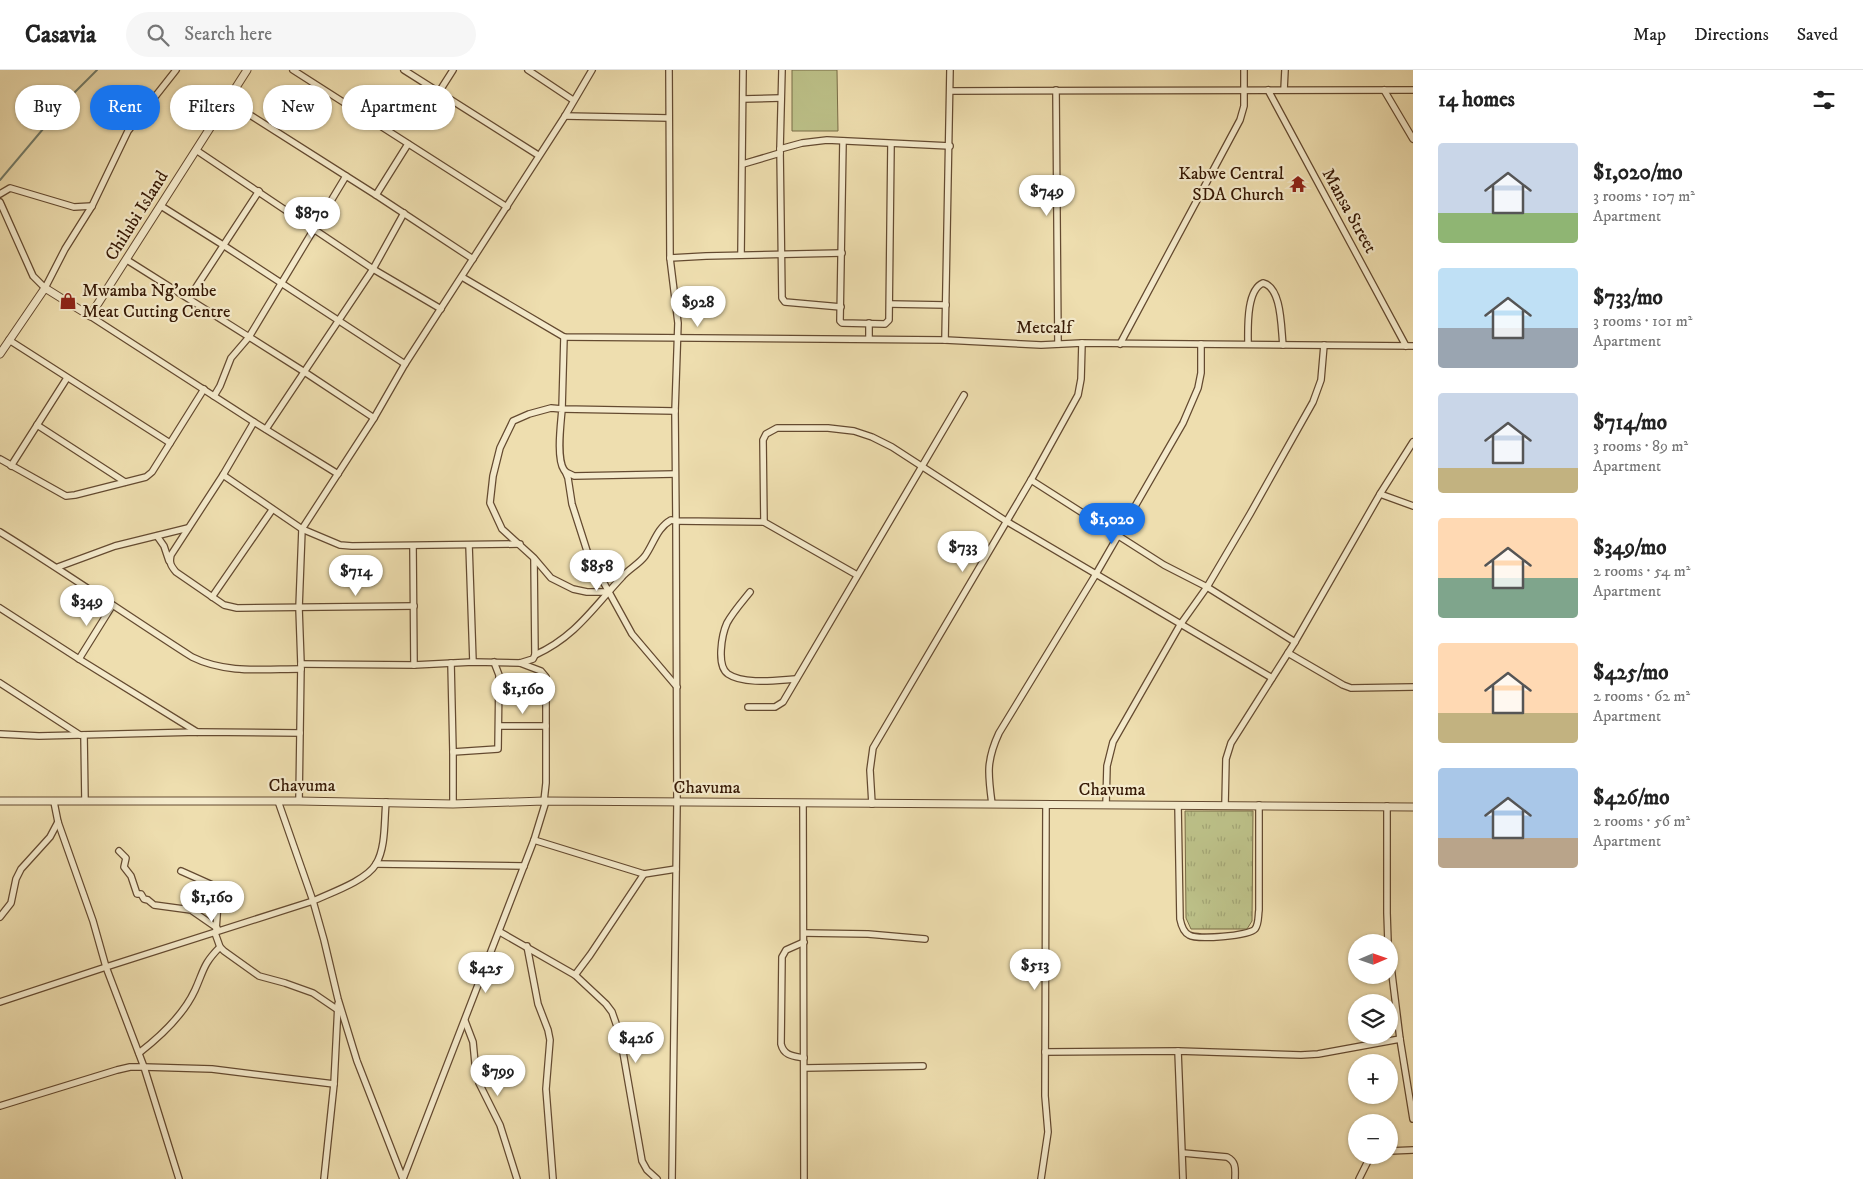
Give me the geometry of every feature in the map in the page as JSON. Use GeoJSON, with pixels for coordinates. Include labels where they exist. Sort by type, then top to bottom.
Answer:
{"type":"FeatureCollection","features":[{"type":"Feature","properties":{"kind":"street"},"geometry":{"type":"LineString","coordinates":[[0,354],[44,288],[68,243],[92,206],[128,132],[176,70]]}},
{"type":"Feature","properties":{"kind":"street","name":"Chilubi Island"},"geometry":{"type":"LineString","coordinates":[[238,85],[247,70]]}},
{"type":"Feature","properties":{"kind":"street"},"geometry":{"type":"LineString","coordinates":[[292,70],[507,207]]}},
{"type":"Feature","properties":{"kind":"street"},"geometry":{"type":"LineString","coordinates":[[404,70],[428,85]]}},
{"type":"Feature","properties":{"kind":"street"},"geometry":{"type":"LineString","coordinates":[[443,85],[453,70]]}},
{"type":"Feature","properties":{"kind":"street"},"geometry":{"type":"LineString","coordinates":[[528,70],[573,100]]}},
{"type":"Feature","properties":{"kind":"street"},"geometry":{"type":"LineString","coordinates":[[299,801],[301,666],[299,608],[302,529],[374,418],[405,364],[507,207],[538,155],[565,116],[592,70]]}},
{"type":"Feature","properties":{"kind":"street"},"geometry":{"type":"LineString","coordinates":[[669,70],[670,258],[678,323],[675,411],[677,803],[672,1179]]}},
{"type":"Feature","properties":{"kind":"street"},"geometry":{"type":"LineString","coordinates":[[741,255],[743,70]]}},
{"type":"Feature","properties":{"kind":"street"},"geometry":{"type":"LineString","coordinates":[[782,70],[780,151],[783,301],[801,305],[841,307]]}},
{"type":"Feature","properties":{"kind":"street"},"geometry":{"type":"LineString","coordinates":[[945,340],[950,70]]}},
{"type":"Feature","properties":{"kind":"street"},"geometry":{"type":"LineString","coordinates":[[1120,344],[1234,135],[1244,106],[1244,70]]}},
{"type":"Feature","properties":{"kind":"street"},"geometry":{"type":"LineString","coordinates":[[1284,90],[1285,70]]}},
{"type":"Feature","properties":{"kind":"street"},"geometry":{"type":"LineString","coordinates":[[1056,90],[1058,344]]}},
{"type":"Feature","properties":{"kind":"street","name":"Mansa Street"},"geometry":{"type":"LineString","coordinates":[[1268,90],[1406,346]]}},
{"type":"Feature","properties":{"kind":"street"},"geometry":{"type":"LineString","coordinates":[[1384,90],[1413,139]]}},
{"type":"Feature","properties":{"kind":"street"},"geometry":{"type":"LineString","coordinates":[[950,91],[1413,90]]}},
{"type":"Feature","properties":{"kind":"street"},"geometry":{"type":"LineString","coordinates":[[743,99],[781,98]]}},
{"type":"Feature","properties":{"kind":"street"},"geometry":{"type":"LineString","coordinates":[[455,102],[538,155]]}},
{"type":"Feature","properties":{"kind":"street"},"geometry":{"type":"LineString","coordinates":[[565,116],[669,118]]}},
{"type":"Feature","properties":{"kind":"street"},"geometry":{"type":"LineString","coordinates":[[253,117],[473,259]]}},
{"type":"Feature","properties":{"kind":"street","name":"Chilubi Island"},"geometry":{"type":"LineString","coordinates":[[90,316],[209,130]]}},
{"type":"Feature","properties":{"kind":"street"},"geometry":{"type":"LineString","coordinates":[[742,164],[814,141],[843,140],[950,146]]}},
{"type":"Feature","properties":{"kind":"street"},"geometry":{"type":"LineString","coordinates":[[843,140],[840,321],[842,323],[888,323],[890,304],[891,144]]}},
{"type":"Feature","properties":{"kind":"street"},"geometry":{"type":"LineString","coordinates":[[376,195],[408,144]]}},
{"type":"Feature","properties":{"kind":"street"},"geometry":{"type":"LineString","coordinates":[[196,150],[373,269],[441,309]]}},
{"type":"Feature","properties":{"kind":"street"},"geometry":{"type":"LineString","coordinates":[[214,396],[220,386],[230,358],[249,337],[346,176]]}},
{"type":"Feature","properties":{"kind":"street"},"geometry":{"type":"LineString","coordinates":[[0,194],[10,188],[74,207],[92,206]]}},
{"type":"Feature","properties":{"kind":"street"},"geometry":{"type":"LineString","coordinates":[[189,298],[259,192]]}},
{"type":"Feature","properties":{"kind":"street"},"geometry":{"type":"LineString","coordinates":[[0,202],[33,276],[44,288],[338,474]]}},
{"type":"Feature","properties":{"kind":"street"},"geometry":{"type":"LineString","coordinates":[[161,206],[405,364]]}},
{"type":"Feature","properties":{"kind":"street"},"geometry":{"type":"LineString","coordinates":[[266,429],[373,269],[404,214]]}},
{"type":"Feature","properties":{"kind":"street"},"geometry":{"type":"LineString","coordinates":[[0,220],[7,216]]}},
{"type":"Feature","properties":{"kind":"street"},"geometry":{"type":"LineString","coordinates":[[670,258],[842,253]]}},
{"type":"Feature","properties":{"kind":"street"},"geometry":{"type":"LineString","coordinates":[[127,260],[374,418]]}},
{"type":"Feature","properties":{"kind":"street"},"geometry":{"type":"LineString","coordinates":[[462,277],[564,337],[560,454],[588,554],[632,634],[677,687]]}},
{"type":"Feature","properties":{"kind":"street"},"geometry":{"type":"LineString","coordinates":[[1248,344],[1250,309],[1256,289],[1259,285],[1263,284],[1272,288],[1276,296],[1283,345]]}},
{"type":"Feature","properties":{"kind":"street"},"geometry":{"type":"LineString","coordinates":[[890,304],[946,305]]}},
{"type":"Feature","properties":{"kind":"street"},"geometry":{"type":"LineString","coordinates":[[869,323],[870,339]]}},
{"type":"Feature","properties":{"kind":"street","name":"Metcalf"},"geometry":{"type":"LineString","coordinates":[[564,337],[945,340],[1058,344],[1413,346]]}},
{"type":"Feature","properties":{"kind":"street"},"geometry":{"type":"LineString","coordinates":[[8,340],[170,443]]}},
{"type":"Feature","properties":{"kind":"street"},"geometry":{"type":"LineString","coordinates":[[872,804],[870,770],[873,748],[1078,395],[1081,379],[1082,343]]}},
{"type":"Feature","properties":{"kind":"street"},"geometry":{"type":"LineString","coordinates":[[992,804],[988,764],[999,733],[1118,537],[1194,401],[1201,373],[1201,344]]}},
{"type":"Feature","properties":{"kind":"street"},"geometry":{"type":"LineString","coordinates":[[1106,805],[1107,766],[1113,742],[1180,625],[1207,587],[1313,402],[1321,380],[1324,345]]}},
{"type":"Feature","properties":{"kind":"street"},"geometry":{"type":"LineString","coordinates":[[11,466],[67,378]]}},
{"type":"Feature","properties":{"kind":"street"},"geometry":{"type":"LineString","coordinates":[[0,460],[66,496],[146,476],[152,472],[204,389]]}},
{"type":"Feature","properties":{"kind":"street"},"geometry":{"type":"LineString","coordinates":[[748,707],[780,705],[964,394]]}},
{"type":"Feature","properties":{"kind":"street"},"geometry":{"type":"LineString","coordinates":[[608,592],[587,592],[573,589],[551,578],[520,544],[502,529],[490,503],[493,476],[500,448],[513,421],[551,408],[675,411]]}},
{"type":"Feature","properties":{"kind":"street"},"geometry":{"type":"LineString","coordinates":[[170,561],[171,555],[224,475],[254,422]]}},
{"type":"Feature","properties":{"kind":"street"},"geometry":{"type":"LineString","coordinates":[[37,425],[125,482]]}},
{"type":"Feature","properties":{"kind":"street"},"geometry":{"type":"LineString","coordinates":[[764,522],[763,440],[766,434],[777,428],[828,428],[854,431],[892,447],[1006,521],[1272,678]]}},
{"type":"Feature","properties":{"kind":"street"},"geometry":{"type":"LineString","coordinates":[[1225,805],[1226,759],[1232,743],[1295,642],[1380,494],[1413,443]]}},
{"type":"Feature","properties":{"kind":"street"},"geometry":{"type":"LineString","coordinates":[[565,471],[574,476],[675,474]]}},
{"type":"Feature","properties":{"kind":"street"},"geometry":{"type":"LineString","coordinates":[[224,475],[302,529],[340,544],[413,546],[520,544]]}},
{"type":"Feature","properties":{"kind":"street"},"geometry":{"type":"LineString","coordinates":[[1030,480],[1118,537],[1164,565],[1207,587],[1295,642]]}},
{"type":"Feature","properties":{"kind":"street"},"geometry":{"type":"LineString","coordinates":[[1380,494],[1413,506]]}},
{"type":"Feature","properties":{"kind":"street"},"geometry":{"type":"LineString","coordinates":[[212,597],[272,510]]}},
{"type":"Feature","properties":{"kind":"street"},"geometry":{"type":"LineString","coordinates":[[520,663],[533,659],[535,655],[553,647],[574,630],[608,592],[644,557],[662,525],[671,520],[764,522],[856,575]]}},
{"type":"Feature","properties":{"kind":"street"},"geometry":{"type":"LineString","coordinates":[[58,567],[115,546],[188,528]]}},
{"type":"Feature","properties":{"kind":"street"},"geometry":{"type":"LineString","coordinates":[[0,532],[58,567],[112,606],[192,657],[219,667],[236,669],[494,662],[520,663],[541,671],[546,677],[545,801],[534,840],[403,1179]]}},
{"type":"Feature","properties":{"kind":"street"},"geometry":{"type":"LineString","coordinates":[[157,536],[164,546],[176,572],[224,605],[237,608],[414,606]]}},
{"type":"Feature","properties":{"kind":"street"},"geometry":{"type":"LineString","coordinates":[[469,545],[474,662]]}},
{"type":"Feature","properties":{"kind":"street"},"geometry":{"type":"LineString","coordinates":[[413,546],[414,665]]}},
{"type":"Feature","properties":{"kind":"street"},"geometry":{"type":"LineString","coordinates":[[534,558],[535,655]]}},
{"type":"Feature","properties":{"kind":"street"},"geometry":{"type":"LineString","coordinates":[[750,592],[733,614],[724,631],[721,657],[724,670],[735,677],[749,680],[796,679]]}},
{"type":"Feature","properties":{"kind":"street"},"geometry":{"type":"LineString","coordinates":[[79,659],[112,606]]}},
{"type":"Feature","properties":{"kind":"street"},"geometry":{"type":"LineString","coordinates":[[0,608],[198,732]]}},
{"type":"Feature","properties":{"kind":"street"},"geometry":{"type":"LineString","coordinates":[[1288,653],[1343,685],[1352,688],[1413,686]]}},
{"type":"Feature","properties":{"kind":"street"},"geometry":{"type":"LineString","coordinates":[[453,752],[498,749],[500,726],[499,675],[494,662]]}},
{"type":"Feature","properties":{"kind":"street"},"geometry":{"type":"LineString","coordinates":[[450,663],[453,804]]}},
{"type":"Feature","properties":{"kind":"street"},"geometry":{"type":"LineString","coordinates":[[0,683],[82,735]]}},
{"type":"Feature","properties":{"kind":"street"},"geometry":{"type":"LineString","coordinates":[[500,726],[546,726]]}},
{"type":"Feature","properties":{"kind":"street"},"geometry":{"type":"LineString","coordinates":[[0,734],[39,736],[198,732],[300,733]]}},
{"type":"Feature","properties":{"kind":"street"},"geometry":{"type":"LineString","coordinates":[[82,735],[85,801]]}},
{"type":"Feature","properties":{"kind":"street","name":"Chavuma"},"geometry":{"type":"LineString","coordinates":[[0,801],[299,801],[453,804],[545,801],[1413,807]]}},
{"type":"Feature","properties":{"kind":"street"},"geometry":{"type":"LineString","coordinates":[[278,801],[324,940],[338,999],[357,1061],[403,1179]]}},
{"type":"Feature","properties":{"kind":"street"},"geometry":{"type":"LineString","coordinates":[[54,802],[58,822],[93,922],[106,967],[139,1053],[180,1179]]}},
{"type":"Feature","properties":{"kind":"street"},"geometry":{"type":"LineString","coordinates":[[0,1002],[312,901],[361,878],[376,864],[383,840],[386,802]]}},
{"type":"Feature","properties":{"kind":"street"},"geometry":{"type":"LineString","coordinates":[[803,803],[804,1179]]}},
{"type":"Feature","properties":{"kind":"street"},"geometry":{"type":"LineString","coordinates":[[1041,1179],[1048,1132],[1045,1096],[1046,804]]}},
{"type":"Feature","properties":{"kind":"street"},"geometry":{"type":"LineString","coordinates":[[1178,805],[1180,919],[1188,935],[1197,938],[1243,934],[1254,930],[1257,924],[1259,910],[1259,805]]}},
{"type":"Feature","properties":{"kind":"street"},"geometry":{"type":"LineString","coordinates":[[1387,806],[1388,934]]}},
{"type":"Feature","properties":{"kind":"street"},"geometry":{"type":"LineString","coordinates":[[0,917],[10,903],[16,879],[21,869],[50,837],[58,822]]}},
{"type":"Feature","properties":{"kind":"street"},"geometry":{"type":"LineString","coordinates":[[534,840],[644,874],[676,869]]}},
{"type":"Feature","properties":{"kind":"street"},"geometry":{"type":"LineString","coordinates":[[119,851],[126,858],[124,867],[131,876],[137,894],[141,894],[154,905],[191,910],[216,931]]}},
{"type":"Feature","properties":{"kind":"street"},"geometry":{"type":"LineString","coordinates":[[376,864],[524,866]]}},
{"type":"Feature","properties":{"kind":"street"},"geometry":{"type":"LineString","coordinates":[[181,871],[219,888],[216,931],[220,947],[230,957],[259,976],[313,993],[338,1010]]}},
{"type":"Feature","properties":{"kind":"street"},"geometry":{"type":"LineString","coordinates":[[575,974],[595,948],[644,874]]}},
{"type":"Feature","properties":{"kind":"street"},"geometry":{"type":"LineString","coordinates":[[500,932],[575,974],[606,1004],[616,1022],[631,1093],[642,1161],[657,1179]]}},
{"type":"Feature","properties":{"kind":"street"},"geometry":{"type":"LineString","coordinates":[[804,933],[868,934],[925,939]]}},
{"type":"Feature","properties":{"kind":"street"},"geometry":{"type":"LineString","coordinates":[[804,942],[786,950],[782,957],[781,1044],[783,1051],[789,1055],[804,1058]]}},
{"type":"Feature","properties":{"kind":"street"},"geometry":{"type":"LineString","coordinates":[[527,946],[538,1004],[550,1040],[546,1088],[553,1179]]}},
{"type":"Feature","properties":{"kind":"street"},"geometry":{"type":"LineString","coordinates":[[139,1053],[160,1036],[175,1020],[195,990],[204,965],[220,947]]}},
{"type":"Feature","properties":{"kind":"street"},"geometry":{"type":"LineString","coordinates":[[1393,984],[1413,1120]]}},
{"type":"Feature","properties":{"kind":"street"},"geometry":{"type":"LineString","coordinates":[[324,1179],[334,1084],[338,999]]}},
{"type":"Feature","properties":{"kind":"street"},"geometry":{"type":"LineString","coordinates":[[465,1020],[473,1042],[476,1074],[500,1125],[517,1179]]}},
{"type":"Feature","properties":{"kind":"street"},"geometry":{"type":"LineString","coordinates":[[1045,1052],[1178,1051],[1318,1054],[1400,1039]]}},
{"type":"Feature","properties":{"kind":"street"},"geometry":{"type":"LineString","coordinates":[[1178,1051],[1183,1179]]}},
{"type":"Feature","properties":{"kind":"street"},"geometry":{"type":"LineString","coordinates":[[804,1068],[923,1066]]}},
{"type":"Feature","properties":{"kind":"street"},"geometry":{"type":"LineString","coordinates":[[0,1106],[130,1067],[212,1069],[334,1084]]}},
{"type":"Feature","properties":{"kind":"street"},"geometry":{"type":"LineString","coordinates":[[1398,1151],[1413,1150]]}},
{"type":"Feature","properties":{"kind":"street"},"geometry":{"type":"LineString","coordinates":[[1182,1153],[1232,1159],[1235,1164],[1235,1179]]}},
{"type":"Feature","properties":{"kind":"street"},"geometry":{"type":"LineString","coordinates":[[1359,1179],[1366,1164]]}},
{"type":"Feature","properties":{"kind":"green space"},"geometry":{"type":"Polygon","coordinates":[[[792,70],[837,70],[838,131],[792,131],[792,70]]]}},
{"type":"Feature","properties":{"kind":"green space"},"geometry":{"type":"Polygon","coordinates":[[[1185,811],[1253,811],[1252,921],[1247,929],[1191,929],[1186,918],[1185,811]]]}},
{"type":"Feature","properties":{"kind":"waterway"},"geometry":{"type":"LineString","coordinates":[[0,180],[70,97],[97,70]]}},
{"type":"Feature","properties":{"kind":"place","name":"Kabwe Central SDA Church"},"geometry":{"type":"Point","coordinates":[1298,184]}},
{"type":"Feature","properties":{"kind":"place","name":"Mwamba Ng'ombe Meat Cutting Centre"},"geometry":{"type":"Point","coordinates":[68,301]}}]}
